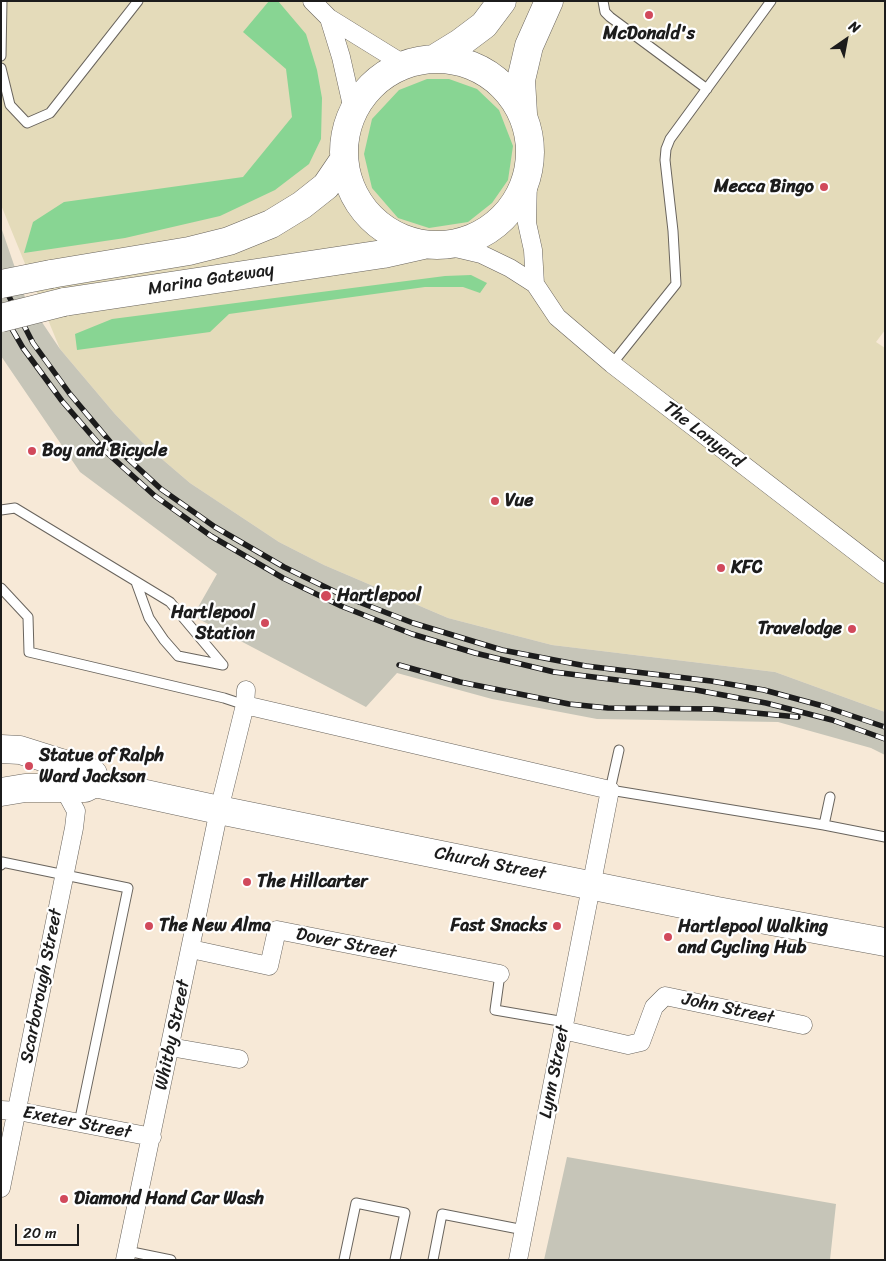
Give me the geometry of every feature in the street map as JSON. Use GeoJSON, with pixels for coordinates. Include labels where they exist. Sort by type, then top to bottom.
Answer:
{"type":"FeatureCollection","features":[{"type":"Feature","properties":{"kind":"main road"},"geometry":{"type":"LineString","coordinates":[[434,58],[460,43],[484,25],[502,1]]}},
{"type":"Feature","properties":{"kind":"main road"},"geometry":{"type":"LineString","coordinates":[[523,116],[521,80],[529,46],[549,1]]}},
{"type":"Feature","properties":{"kind":"main road"},"geometry":{"type":"LineString","coordinates":[[435,245],[399,238],[377,225],[360,207],[348,185],[343,161],[345,132],[356,104],[374,82],[392,70],[412,62],[434,58],[462,62],[487,73],[508,92],[523,116]]}},
{"type":"Feature","properties":{"kind":"main road","name":"Marina Gateway"},"geometry":{"type":"LineString","coordinates":[[1,318],[64,302],[472,240],[493,228],[515,205],[528,177],[531,146],[523,116]]}},
{"type":"Feature","properties":{"kind":"main road","name":"Marina Gateway"},"geometry":{"type":"LineString","coordinates":[[1,284],[189,251],[229,242],[271,224],[302,205],[326,186],[343,161]]}},
{"type":"Feature","properties":{"kind":"main road","name":"Church Street"},"geometry":{"type":"LineString","coordinates":[[1,749],[20,750],[90,772],[93,774],[95,783]]}},
{"type":"Feature","properties":{"kind":"main road"},"geometry":{"type":"LineString","coordinates":[[1,756],[6,775],[1,788]]}},
{"type":"Feature","properties":{"kind":"main road","name":"Church Street"},"geometry":{"type":"LineString","coordinates":[[1,792],[25,788],[85,788],[95,783],[717,911],[885,942]]}},
{"type":"Feature","properties":{"kind":"street"},"geometry":{"type":"LineString","coordinates":[[312,1],[329,18],[405,65]]}},
{"type":"Feature","properties":{"kind":"street"},"geometry":{"type":"LineString","coordinates":[[329,18],[345,72],[353,110]]}},
{"type":"Feature","properties":{"kind":"street"},"geometry":{"type":"LineString","coordinates":[[528,177],[527,223],[533,250],[535,284]]}},
{"type":"Feature","properties":{"kind":"street","name":"The Lanyard"},"geometry":{"type":"LineString","coordinates":[[435,245],[481,254],[510,268],[535,284],[557,317],[612,364],[885,574]]}},
{"type":"Feature","properties":{"kind":"street"},"geometry":{"type":"LineString","coordinates":[[245,697],[610,790]]}},
{"type":"Feature","properties":{"kind":"street","name":"Whitby Street"},"geometry":{"type":"LineString","coordinates":[[126,1255],[219,810],[245,697]]}},
{"type":"Feature","properties":{"kind":"street","name":"Scarborough Street"},"geometry":{"type":"LineString","coordinates":[[1,1188],[10,1110],[74,828],[76,811],[64,787]]}},
{"type":"Feature","properties":{"kind":"street","name":"Lynn Street"},"geometry":{"type":"LineString","coordinates":[[518,1260],[610,790]]}},
{"type":"Feature","properties":{"kind":"street","name":"Dover Street"},"geometry":{"type":"LineString","coordinates":[[191,950],[269,966],[277,930],[500,974]]}},
{"type":"Feature","properties":{"kind":"street","name":"John Street"},"geometry":{"type":"LineString","coordinates":[[564,1026],[628,1045],[641,1042],[654,1007],[665,996],[803,1025]]}},
{"type":"Feature","properties":{"kind":"street"},"geometry":{"type":"LineString","coordinates":[[170,1047],[239,1059]]}},
{"type":"Feature","properties":{"kind":"street","name":"Exeter Street"},"geometry":{"type":"LineString","coordinates":[[10,1110],[152,1137]]}},
{"type":"Feature","properties":{"kind":"lane"},"geometry":{"type":"LineString","coordinates":[[1,56],[2,1]]}},
{"type":"Feature","properties":{"kind":"lane"},"geometry":{"type":"LineString","coordinates":[[1,68],[10,105],[27,123],[50,112],[138,1]]}},
{"type":"Feature","properties":{"kind":"lane"},"geometry":{"type":"LineString","coordinates":[[603,1],[605,12],[610,17],[706,89]]}},
{"type":"Feature","properties":{"kind":"lane"},"geometry":{"type":"LineString","coordinates":[[612,364],[676,284],[673,231],[665,160],[666,149],[670,139],[771,1]]}},
{"type":"Feature","properties":{"kind":"lane"},"geometry":{"type":"LineString","coordinates":[[1,510],[15,508],[170,602],[223,665],[178,656],[149,618],[136,582]]}},
{"type":"Feature","properties":{"kind":"lane"},"geometry":{"type":"LineString","coordinates":[[1,588],[28,617],[29,652],[224,698],[245,697]]}},
{"type":"Feature","properties":{"kind":"lane"},"geometry":{"type":"LineString","coordinates":[[619,750],[610,790],[824,825],[885,837]]}},
{"type":"Feature","properties":{"kind":"lane"},"geometry":{"type":"LineString","coordinates":[[824,825],[830,797]]}},
{"type":"Feature","properties":{"kind":"lane"},"geometry":{"type":"LineString","coordinates":[[1,865],[2,862],[128,888],[79,1123]]}},
{"type":"Feature","properties":{"kind":"lane"},"geometry":{"type":"LineString","coordinates":[[500,974],[495,1010],[564,1026]]}},
{"type":"Feature","properties":{"kind":"lane"},"geometry":{"type":"LineString","coordinates":[[344,1260],[356,1203],[405,1213],[395,1260]]}},
{"type":"Feature","properties":{"kind":"lane"},"geometry":{"type":"LineString","coordinates":[[433,1260],[442,1214],[524,1230]]}},
{"type":"Feature","properties":{"kind":"lane"},"geometry":{"type":"LineString","coordinates":[[126,1255],[171,1260]]}},
{"type":"Feature","properties":{"kind":"shaded area"},"geometry":{"type":"Polygon","coordinates":[[[1,1],[885,1],[885,330],[876,342],[885,348],[885,712],[775,672],[552,645],[448,618],[324,565],[279,542],[190,483],[142,442],[115,414],[60,349],[1,205],[1,1]]]}},
{"type":"Feature","properties":{"kind":"shaded area"},"geometry":{"type":"Polygon","coordinates":[[[1,227],[25,297],[60,349],[115,414],[142,442],[190,483],[279,542],[324,565],[448,618],[552,645],[775,672],[885,712],[885,755],[871,748],[778,722],[597,719],[492,699],[397,673],[366,707],[193,616],[217,574],[80,472],[1,356],[1,227]]]}},
{"type":"Feature","properties":{"kind":"shaded area"},"geometry":{"type":"Polygon","coordinates":[[[567,1157],[836,1204],[830,1260],[544,1260],[567,1157]]]}},
{"type":"Feature","properties":{"kind":"green space"},"geometry":{"type":"Polygon","coordinates":[[[269,1],[278,1],[306,34],[317,70],[322,98],[321,139],[309,164],[275,190],[220,216],[125,238],[24,253],[33,222],[64,202],[243,177],[292,117],[286,69],[243,32],[269,1]]]}},
{"type":"Feature","properties":{"kind":"green space"},"geometry":{"type":"Polygon","coordinates":[[[427,79],[449,79],[477,89],[499,110],[513,146],[508,180],[492,203],[468,222],[429,228],[398,218],[372,188],[364,154],[372,119],[399,90],[427,79]]]}},
{"type":"Feature","properties":{"kind":"green space"},"geometry":{"type":"Polygon","coordinates":[[[471,275],[487,283],[480,293],[463,287],[425,287],[229,314],[210,332],[77,350],[75,334],[112,319],[445,276],[471,275]]]}},
{"type":"Feature","properties":{"kind":"railway"},"geometry":{"type":"LineString","coordinates":[[1,281],[33,343],[70,394],[112,444],[161,489],[215,527],[284,567],[346,597],[413,623],[502,650],[586,666],[711,681],[764,690],[823,706],[885,727]]}},
{"type":"Feature","properties":{"kind":"railway"},"geometry":{"type":"LineString","coordinates":[[1,310],[23,348],[62,401],[105,451],[155,496],[211,536],[283,578],[341,606],[412,634],[475,653],[554,672],[696,690],[766,703],[832,720],[885,739]]}},
{"type":"Feature","properties":{"kind":"railway"},"geometry":{"type":"LineString","coordinates":[[399,665],[460,682],[569,704],[608,708],[713,709],[798,717]]}},
{"type":"Feature","properties":{"kind":"place","name":"McDonald's"},"geometry":{"type":"Point","coordinates":[649,15]}},
{"type":"Feature","properties":{"kind":"place","name":"Mecca Bingo"},"geometry":{"type":"Point","coordinates":[824,187]}},
{"type":"Feature","properties":{"kind":"place","name":"Boy and Bicycle"},"geometry":{"type":"Point","coordinates":[32,451]}},
{"type":"Feature","properties":{"kind":"place","name":"Vue"},"geometry":{"type":"Point","coordinates":[495,501]}},
{"type":"Feature","properties":{"kind":"place","name":"KFC"},"geometry":{"type":"Point","coordinates":[721,568]}},
{"type":"Feature","properties":{"kind":"place","name":"Hartlepool"},"geometry":{"type":"Point","coordinates":[326,596]}},
{"type":"Feature","properties":{"kind":"place","name":"Hartlepool Station"},"geometry":{"type":"Point","coordinates":[265,623]}},
{"type":"Feature","properties":{"kind":"place","name":"Travelodge"},"geometry":{"type":"Point","coordinates":[852,629]}},
{"type":"Feature","properties":{"kind":"place","name":"Statue of Ralph Ward Jackson"},"geometry":{"type":"Point","coordinates":[29,766]}},
{"type":"Feature","properties":{"kind":"place","name":"The Hillcarter"},"geometry":{"type":"Point","coordinates":[247,882]}},
{"type":"Feature","properties":{"kind":"place","name":"The New Alma"},"geometry":{"type":"Point","coordinates":[149,926]}},
{"type":"Feature","properties":{"kind":"place","name":"Fast Snacks"},"geometry":{"type":"Point","coordinates":[557,926]}},
{"type":"Feature","properties":{"kind":"place","name":"Hartlepool Walking and Cycling Hub"},"geometry":{"type":"Point","coordinates":[668,937]}},
{"type":"Feature","properties":{"kind":"place","name":"Diamond Hand Car Wash"},"geometry":{"type":"Point","coordinates":[64,1199]}}]}
